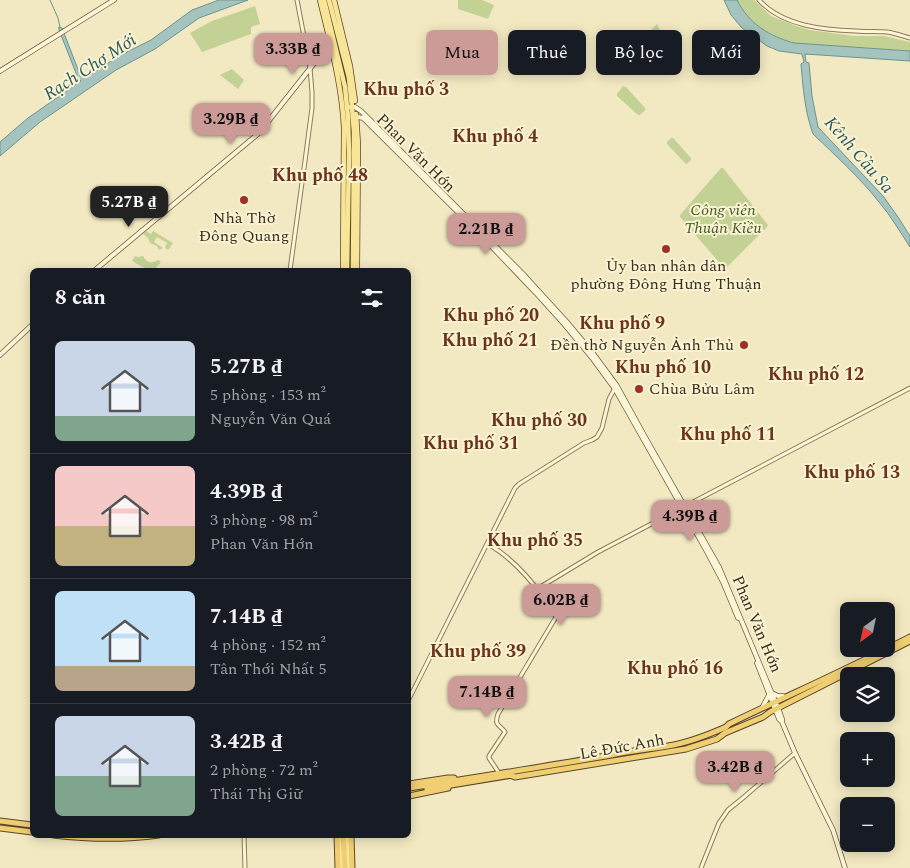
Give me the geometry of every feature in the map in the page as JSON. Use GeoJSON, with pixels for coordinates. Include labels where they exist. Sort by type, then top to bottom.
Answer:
{"type":"FeatureCollection","features":[{"type":"Feature","properties":{"kind":"highway"},"geometry":{"type":"LineString","coordinates":[[895,643],[908,639]]}},
{"type":"Feature","properties":{"kind":"highway","name":"Lê Đức Anh"},"geometry":{"type":"LineString","coordinates":[[411,790],[569,768],[687,746],[747,725],[763,717],[778,703],[790,702],[901,647],[908,639]]}},
{"type":"Feature","properties":{"kind":"highway","name":"Lê Đức Anh"},"geometry":{"type":"LineString","coordinates":[[812,684],[908,639]]}},
{"type":"Feature","properties":{"kind":"highway","name":"Lê Đức Anh"},"geometry":{"type":"LineString","coordinates":[[411,796],[450,788],[459,782],[501,773],[582,761],[674,743],[716,732],[762,708],[778,703],[863,658]]}},
{"type":"Feature","properties":{"kind":"highway","name":"Lê Đức Anh"},"geometry":{"type":"LineString","coordinates":[[411,784],[448,778],[459,782]]}},
{"type":"Feature","properties":{"kind":"highway"},"geometry":{"type":"LineString","coordinates":[[0,820],[30,824]]}},
{"type":"Feature","properties":{"kind":"highway"},"geometry":{"type":"LineString","coordinates":[[0,827],[30,831]]}},
{"type":"Feature","properties":{"kind":"highway"},"geometry":{"type":"LineString","coordinates":[[81,838],[142,838]]}},
{"type":"Feature","properties":{"kind":"highway"},"geometry":{"type":"LineString","coordinates":[[341,838],[338,850],[342,868]]}},
{"type":"Feature","properties":{"kind":"highway"},"geometry":{"type":"LineString","coordinates":[[342,838],[342,868]]}},
{"type":"Feature","properties":{"kind":"highway"},"geometry":{"type":"LineString","coordinates":[[352,838],[352,868]]}},
{"type":"Feature","properties":{"kind":"main road"},"geometry":{"type":"LineString","coordinates":[[0,71],[114,0]]}},
{"type":"Feature","properties":{"kind":"main road"},"geometry":{"type":"LineString","coordinates":[[320,0],[349,107],[347,268]]}},
{"type":"Feature","properties":{"kind":"main road"},"geometry":{"type":"LineString","coordinates":[[324,0],[338,78],[349,107]]}},
{"type":"Feature","properties":{"kind":"main road"},"geometry":{"type":"LineString","coordinates":[[330,0],[351,84]]}},
{"type":"Feature","properties":{"kind":"main road"},"geometry":{"type":"LineString","coordinates":[[334,0],[350,66],[351,84],[343,268]]}},
{"type":"Feature","properties":{"kind":"main road"},"geometry":{"type":"LineString","coordinates":[[96,268],[259,133],[332,41]]}},
{"type":"Feature","properties":{"kind":"main road"},"geometry":{"type":"LineString","coordinates":[[324,51],[333,53]]}},
{"type":"Feature","properties":{"kind":"main road","name":"Phan Văn Hớn"},"geometry":{"type":"LineString","coordinates":[[349,107],[361,111],[473,227],[550,308],[616,387],[723,582],[770,694],[778,703],[780,717],[795,753],[833,830],[845,868]]}},
{"type":"Feature","properties":{"kind":"main road"},"geometry":{"type":"LineString","coordinates":[[350,117],[354,132],[353,268]]}},
{"type":"Feature","properties":{"kind":"main road"},"geometry":{"type":"LineString","coordinates":[[350,117],[358,145],[357,268]]}},
{"type":"Feature","properties":{"kind":"main road","name":"Phan Văn Hớn"},"geometry":{"type":"LineString","coordinates":[[350,117],[363,118],[406,159]]}},
{"type":"Feature","properties":{"kind":"main road"},"geometry":{"type":"LineString","coordinates":[[0,355],[30,328]]}},
{"type":"Feature","properties":{"kind":"main road"},"geometry":{"type":"LineString","coordinates":[[762,708],[770,694],[778,696],[778,703]]}},
{"type":"Feature","properties":{"kind":"main road"},"geometry":{"type":"LineString","coordinates":[[766,714],[774,714],[780,717],[790,702]]}},
{"type":"Feature","properties":{"kind":"street"},"geometry":{"type":"LineString","coordinates":[[290,268],[312,108],[310,68],[297,0]]}},
{"type":"Feature","properties":{"kind":"street"},"geometry":{"type":"LineString","coordinates":[[759,0],[775,14],[802,24],[854,31],[887,32],[910,38]]}},
{"type":"Feature","properties":{"kind":"street"},"geometry":{"type":"LineString","coordinates":[[411,695],[514,491],[519,484],[597,436],[602,428],[609,399],[616,387]]}},
{"type":"Feature","properties":{"kind":"street"},"geometry":{"type":"LineString","coordinates":[[537,588],[598,552],[910,388]]}},
{"type":"Feature","properties":{"kind":"street"},"geometry":{"type":"LineString","coordinates":[[488,544],[511,560],[537,588],[555,612],[556,618],[498,714],[496,723],[505,732],[489,758],[501,773]]}},
{"type":"Feature","properties":{"kind":"street"},"geometry":{"type":"LineString","coordinates":[[701,868],[719,823],[728,810],[795,753]]}},
{"type":"Feature","properties":{"kind":"street"},"geometry":{"type":"LineString","coordinates":[[244,838],[245,868]]}},
{"type":"Feature","properties":{"kind":"green space"},"geometry":{"type":"Polygon","coordinates":[[[458,0],[482,0],[494,5],[488,19],[458,9],[458,0]]]}},
{"type":"Feature","properties":{"kind":"green space"},"geometry":{"type":"Polygon","coordinates":[[[737,0],[754,0],[771,16],[810,30],[853,36],[884,36],[910,42],[910,51],[794,43],[776,37],[761,28],[747,16],[737,0]]]}},
{"type":"Feature","properties":{"kind":"green space"},"geometry":{"type":"Polygon","coordinates":[[[255,6],[260,24],[251,27],[251,34],[202,52],[190,33],[212,21],[255,6]]]}},
{"type":"Feature","properties":{"kind":"green space"},"geometry":{"type":"Polygon","coordinates":[[[657,24],[660,30],[651,30],[657,24]]]}},
{"type":"Feature","properties":{"kind":"green space"},"geometry":{"type":"Polygon","coordinates":[[[232,69],[244,80],[238,89],[220,75],[232,69]]]}},
{"type":"Feature","properties":{"kind":"green space"},"geometry":{"type":"Polygon","coordinates":[[[623,86],[645,108],[640,115],[617,96],[623,86]]]}},
{"type":"Feature","properties":{"kind":"green space"},"geometry":{"type":"Polygon","coordinates":[[[671,138],[691,158],[687,164],[667,144],[671,138]]]}},
{"type":"Feature","properties":{"kind":"green space","name":"Công viên Thuận Kiều"},"geometry":{"type":"Polygon","coordinates":[[[721,168],[723,168],[768,225],[726,268],[680,217],[721,168]]]}},
{"type":"Feature","properties":{"kind":"green space"},"geometry":{"type":"Polygon","coordinates":[[[146,231],[151,234],[153,231],[173,243],[168,250],[165,248],[167,243],[157,237],[154,242],[163,248],[159,250],[143,234],[146,231]]]}},
{"type":"Feature","properties":{"kind":"green space"},"geometry":{"type":"Polygon","coordinates":[[[135,256],[143,256],[149,262],[158,260],[161,262],[156,268],[144,268],[132,261],[135,256]]]}},
{"type":"Feature","properties":{"kind":"water","name":"Rạch Chợ Mới"},"geometry":{"type":"Polygon","coordinates":[[[219,0],[248,0],[199,18],[155,49],[116,70],[40,122],[0,156],[0,142],[28,118],[81,81],[76,77],[59,27],[62,28],[79,72],[86,78],[117,57],[151,40],[192,10],[219,0]]]}},
{"type":"Feature","properties":{"kind":"water"},"geometry":{"type":"Polygon","coordinates":[[[724,0],[737,0],[747,16],[761,28],[776,37],[794,43],[910,51],[910,61],[805,54],[806,62],[809,63],[812,96],[818,127],[883,196],[910,236],[910,247],[888,213],[872,193],[813,134],[805,100],[801,64],[804,62],[802,54],[779,51],[767,46],[760,41],[760,30],[745,30],[731,15],[724,0]]]}},
{"type":"Feature","properties":{"kind":"waterway"},"geometry":{"type":"LineString","coordinates":[[50,0],[60,27]]}},
{"type":"Feature","properties":{"kind":"place","name":"Nhà Thờ Đông Quang"},"geometry":{"type":"Point","coordinates":[244,200]}},
{"type":"Feature","properties":{"kind":"place","name":"Ủy ban nhân dân phường Đông Hưng Thuận"},"geometry":{"type":"Point","coordinates":[666,249]}},
{"type":"Feature","properties":{"kind":"place","name":"Đền thờ Nguyễn Ảnh Thủ"},"geometry":{"type":"Point","coordinates":[744,345]}},
{"type":"Feature","properties":{"kind":"place","name":"Chùa Bửu Lâm"},"geometry":{"type":"Point","coordinates":[639,389]}},
{"type":"Feature","properties":{"kind":"district","name":"Khu phố 3"},"geometry":{"type":"Point","coordinates":[406,89]}},
{"type":"Feature","properties":{"kind":"district","name":"Khu phố 4"},"geometry":{"type":"Point","coordinates":[495,136]}},
{"type":"Feature","properties":{"kind":"district","name":"Khu phố 48"},"geometry":{"type":"Point","coordinates":[320,175]}},
{"type":"Feature","properties":{"kind":"district","name":"Khu phố 20"},"geometry":{"type":"Point","coordinates":[491,315]}},
{"type":"Feature","properties":{"kind":"district","name":"Khu phố 9"},"geometry":{"type":"Point","coordinates":[622,323]}},
{"type":"Feature","properties":{"kind":"district","name":"Khu phố 21"},"geometry":{"type":"Point","coordinates":[490,340]}},
{"type":"Feature","properties":{"kind":"district","name":"Khu phố 10"},"geometry":{"type":"Point","coordinates":[663,367]}},
{"type":"Feature","properties":{"kind":"district","name":"Khu phố 12"},"geometry":{"type":"Point","coordinates":[816,374]}},
{"type":"Feature","properties":{"kind":"district","name":"Khu phố 30"},"geometry":{"type":"Point","coordinates":[539,420]}},
{"type":"Feature","properties":{"kind":"district","name":"Khu phố 11"},"geometry":{"type":"Point","coordinates":[728,434]}},
{"type":"Feature","properties":{"kind":"district","name":"Khu phố 31"},"geometry":{"type":"Point","coordinates":[471,443]}},
{"type":"Feature","properties":{"kind":"district","name":"Khu phố 13"},"geometry":{"type":"Point","coordinates":[852,472]}},
{"type":"Feature","properties":{"kind":"district","name":"Khu phố 35"},"geometry":{"type":"Point","coordinates":[535,540]}},
{"type":"Feature","properties":{"kind":"district","name":"Khu phố 39"},"geometry":{"type":"Point","coordinates":[478,651]}},
{"type":"Feature","properties":{"kind":"district","name":"Khu phố 16"},"geometry":{"type":"Point","coordinates":[675,668]}},
{"type":"Feature","properties":{"kind":"water label","name":"Kênh Cầu Sa"},"geometry":{"type":"Point","coordinates":[859,155]}}]}
